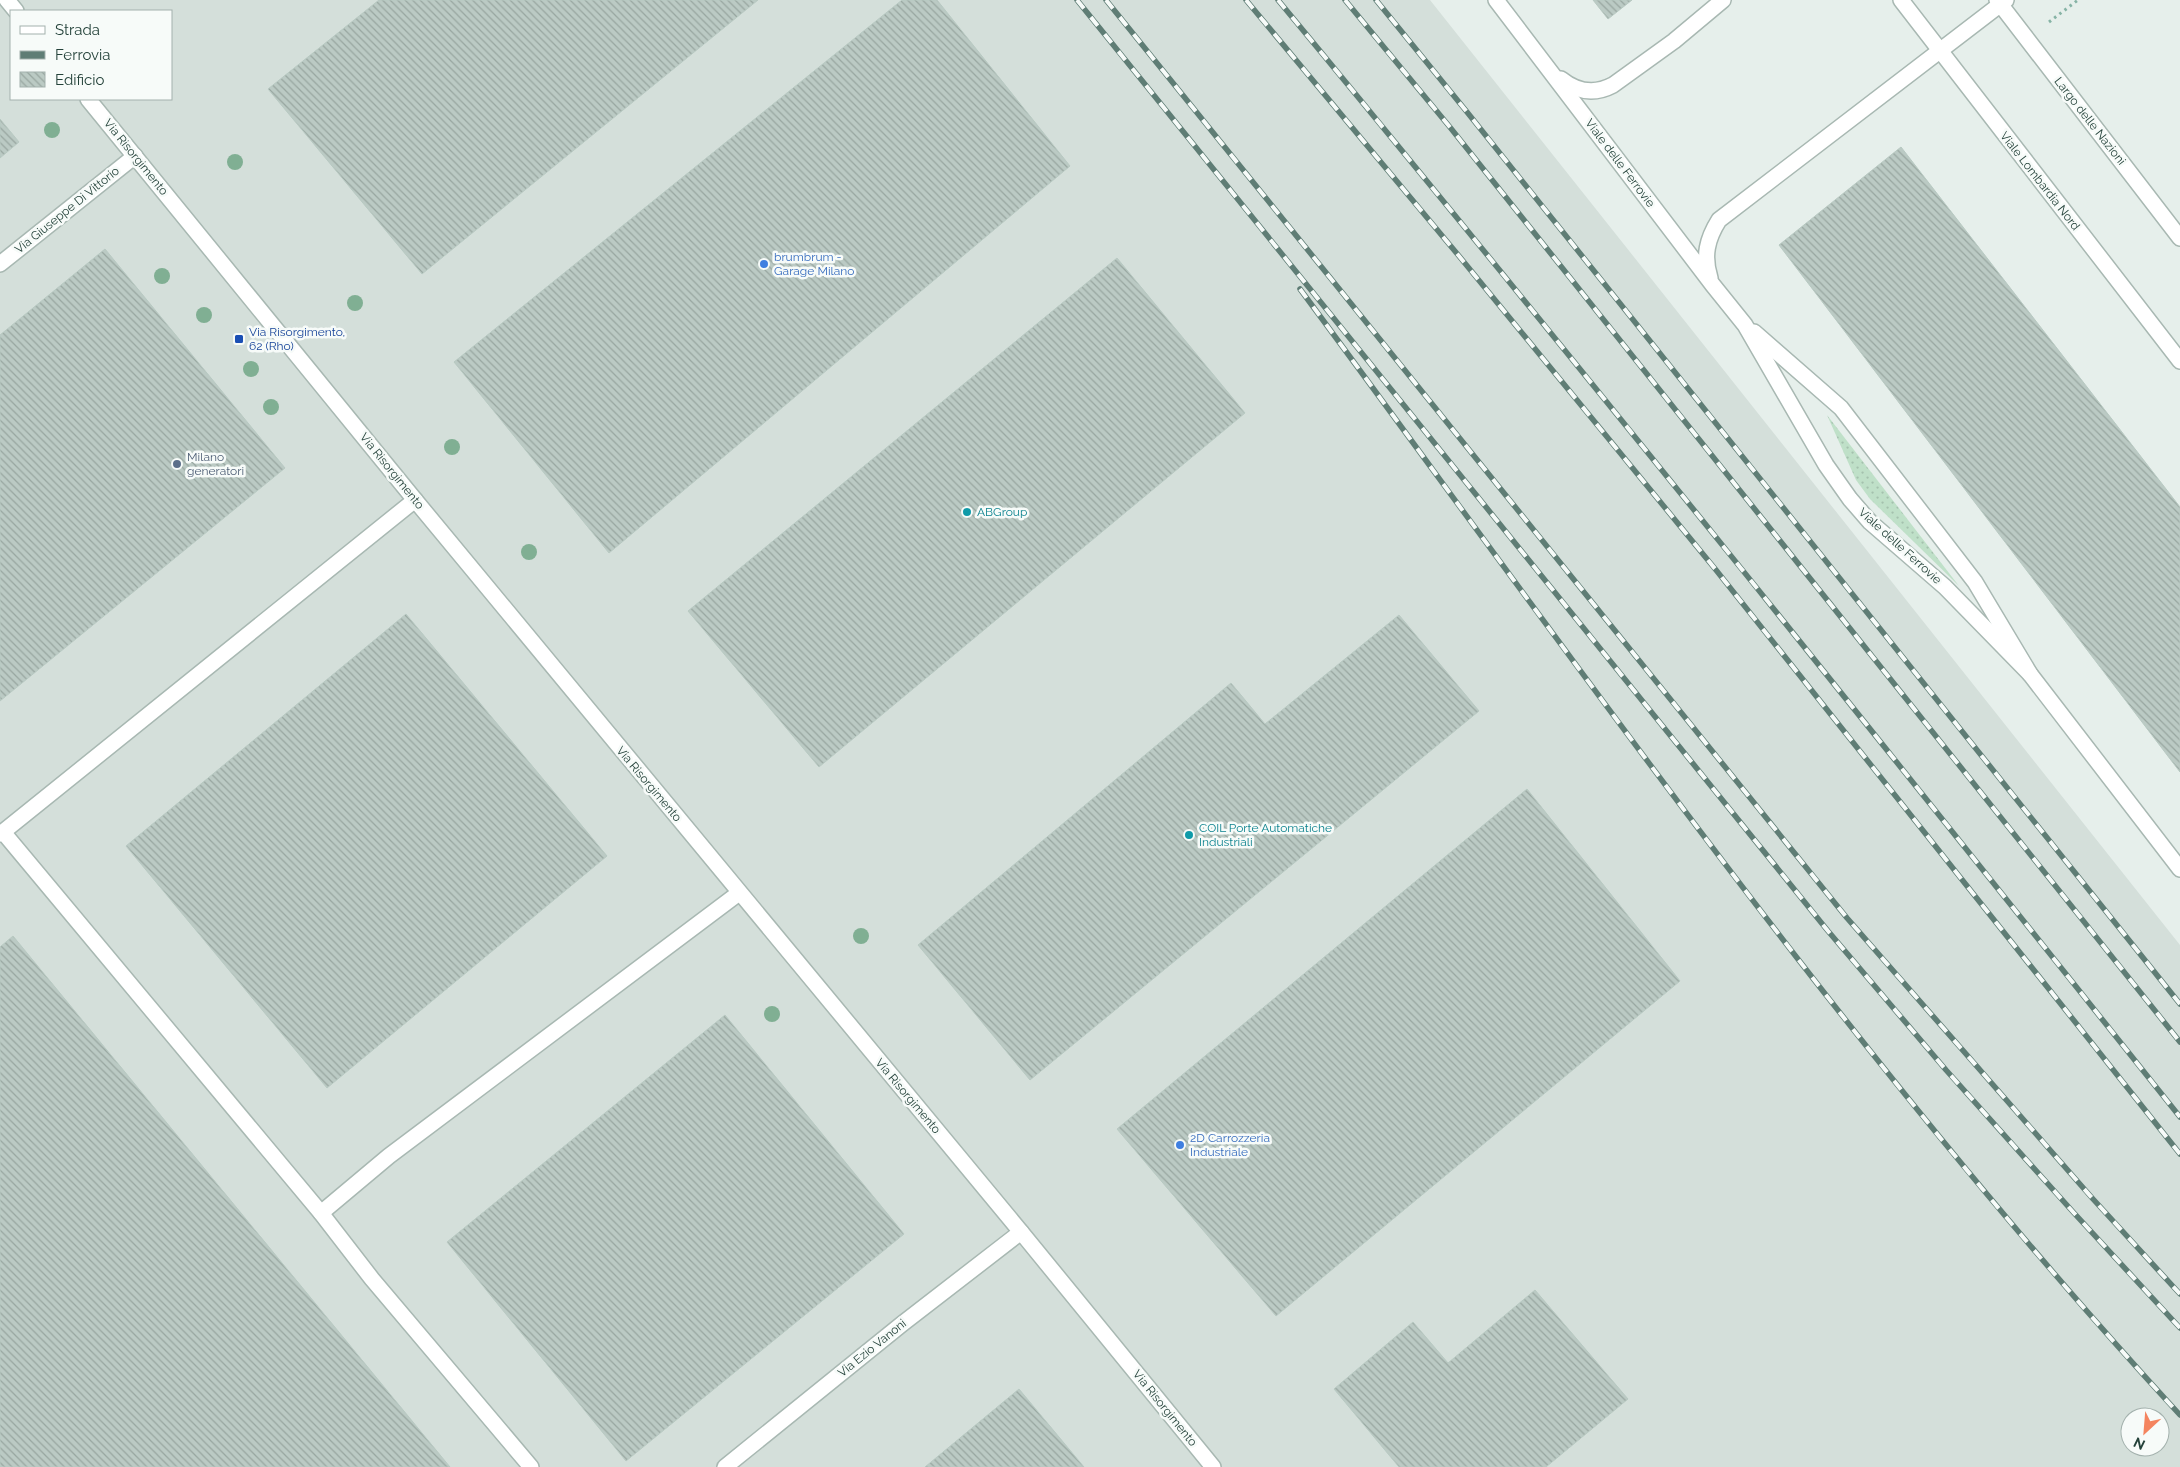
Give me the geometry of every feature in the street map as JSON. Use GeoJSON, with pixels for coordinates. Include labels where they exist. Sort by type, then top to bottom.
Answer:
{"type":"FeatureCollection","features":[{"type":"Feature","properties":{"kind":"street"},"geometry":{"type":"LineString","coordinates":[[7,0],[15,10]]}},
{"type":"Feature","properties":{"kind":"street","name":"Viale delle Ferrovie"},"geometry":{"type":"LineString","coordinates":[[1496,0],[1745,325],[1826,465],[1850,499],[1870,522],[1945,587],[2030,674]]}},
{"type":"Feature","properties":{"kind":"street"},"geometry":{"type":"LineString","coordinates":[[1549,69],[1580,90],[1602,91],[1613,86],[1674,41],[1723,0]]}},
{"type":"Feature","properties":{"kind":"street","name":"Viale Lombardia Nord"},"geometry":{"type":"LineString","coordinates":[[1901,0],[2180,361]]}},
{"type":"Feature","properties":{"kind":"street"},"geometry":{"type":"LineString","coordinates":[[1712,284],[1706,267],[1706,255],[1711,232],[1719,220],[2001,2]]}},
{"type":"Feature","properties":{"kind":"street","name":"Largo delle Nazioni"},"geometry":{"type":"LineString","coordinates":[[2001,2],[2027,39],[2180,238]]}},
{"type":"Feature","properties":{"kind":"street","name":"Via Risorgimento"},"geometry":{"type":"LineString","coordinates":[[89,100],[415,500],[1213,1467]]}},
{"type":"Feature","properties":{"kind":"street","name":"Via Giuseppe Di Vittorio"},"geometry":{"type":"LineString","coordinates":[[0,264],[135,156]]}},
{"type":"Feature","properties":{"kind":"street","name":"Viale delle Ferrovie"},"geometry":{"type":"LineString","coordinates":[[1745,325],[1841,408],[1975,582],[2030,674],[2180,869]]}},
{"type":"Feature","properties":{"kind":"street"},"geometry":{"type":"LineString","coordinates":[[415,500],[1,833],[322,1213],[372,1278],[530,1467]]}},
{"type":"Feature","properties":{"kind":"street"},"geometry":{"type":"LineString","coordinates":[[322,1213],[389,1156],[739,893]]}},
{"type":"Feature","properties":{"kind":"street","name":"Via Ezio Vanoni"},"geometry":{"type":"LineString","coordinates":[[725,1467],[894,1330],[1021,1232]]}},
{"type":"Feature","properties":{"kind":"path"},"geometry":{"type":"LineString","coordinates":[[2027,39],[2078,0]]}},
{"type":"Feature","properties":{"kind":"shaded area"},"geometry":{"type":"Polygon","coordinates":[[[0,0],[1430,0],[2180,945],[2180,1467],[0,1467],[0,0]]]}},
{"type":"Feature","properties":{"kind":"green space"},"geometry":{"type":"Polygon","coordinates":[[[1827,415],[1959,586],[1870,499],[1856,480],[1827,415]]]}},
{"type":"Feature","properties":{"kind":"building"},"geometry":{"type":"Polygon","coordinates":[[[379,0],[758,0],[422,274],[268,89],[379,0]]]}},
{"type":"Feature","properties":{"kind":"building","name":"brumbrum - Garage Milano"},"geometry":{"type":"Polygon","coordinates":[[[902,0],[937,0],[1070,166],[609,553],[454,362],[902,0]]]}},
{"type":"Feature","properties":{"kind":"building"},"geometry":{"type":"Polygon","coordinates":[[[1593,0],[1632,0],[1608,19],[1593,0]]]}},
{"type":"Feature","properties":{"kind":"building"},"geometry":{"type":"Polygon","coordinates":[[[0,119],[19,142],[0,158],[0,119]]]}},
{"type":"Feature","properties":{"kind":"building"},"geometry":{"type":"Polygon","coordinates":[[[1901,147],[2180,507],[2180,772],[1779,245],[1901,147]]]}},
{"type":"Feature","properties":{"kind":"building"},"geometry":{"type":"Polygon","coordinates":[[[105,249],[285,468],[0,701],[0,335],[105,249]]]}},
{"type":"Feature","properties":{"kind":"building","name":"ABGroup"},"geometry":{"type":"Polygon","coordinates":[[[1117,258],[1245,413],[819,767],[688,611],[1117,258]]]}},
{"type":"Feature","properties":{"kind":"building"},"geometry":{"type":"Polygon","coordinates":[[[406,614],[607,856],[327,1088],[126,846],[406,614]]]}},
{"type":"Feature","properties":{"kind":"building","name":"COIL Porte Automatiche Industriali"},"geometry":{"type":"Polygon","coordinates":[[[1399,615],[1479,711],[1030,1080],[918,945],[1231,683],[1265,724],[1399,615]]]}},
{"type":"Feature","properties":{"kind":"building"},"geometry":{"type":"Polygon","coordinates":[[[1527,789],[1680,981],[1276,1316],[1117,1129],[1527,789]]]}},
{"type":"Feature","properties":{"kind":"building"},"geometry":{"type":"Polygon","coordinates":[[[13,936],[450,1467],[0,1467],[0,947],[13,936]]]}},
{"type":"Feature","properties":{"kind":"building"},"geometry":{"type":"Polygon","coordinates":[[[725,1015],[904,1234],[626,1461],[447,1242],[725,1015]]]}},
{"type":"Feature","properties":{"kind":"building"},"geometry":{"type":"Polygon","coordinates":[[[1535,1290],[1628,1399],[1546,1467],[1399,1467],[1334,1389],[1413,1322],[1448,1363],[1535,1290]]]}},
{"type":"Feature","properties":{"kind":"building"},"geometry":{"type":"Polygon","coordinates":[[[1019,1389],[1084,1467],[925,1467],[1019,1389]]]}},
{"type":"Feature","properties":{"kind":"railway"},"geometry":{"type":"LineString","coordinates":[[1077,0],[1828,931],[1946,1070],[2180,1328]]}},
{"type":"Feature","properties":{"kind":"railway"},"geometry":{"type":"LineString","coordinates":[[1106,0],[1847,918],[2093,1199],[2180,1294]]}},
{"type":"Feature","properties":{"kind":"railway"},"geometry":{"type":"LineString","coordinates":[[1246,0],[1716,570],[2180,1154]]}},
{"type":"Feature","properties":{"kind":"railway"},"geometry":{"type":"LineString","coordinates":[[1278,0],[1619,417],[2180,1117]]}},
{"type":"Feature","properties":{"kind":"railway"},"geometry":{"type":"LineString","coordinates":[[1345,0],[1449,126],[2180,1042]]}},
{"type":"Feature","properties":{"kind":"railway"},"geometry":{"type":"LineString","coordinates":[[1376,0],[2180,1004]]}},
{"type":"Feature","properties":{"kind":"railway"},"geometry":{"type":"LineString","coordinates":[[1300,289],[1618,721],[1834,1005],[1946,1145],[2061,1282],[2180,1415]]}},
{"type":"Feature","properties":{"kind":"place","name":"brumbrum - Garage Milano"},"geometry":{"type":"Point","coordinates":[764,264]}},
{"type":"Feature","properties":{"kind":"place","name":"Via Risorgimento, 62 (Rho)"},"geometry":{"type":"Point","coordinates":[239,339]}},
{"type":"Feature","properties":{"kind":"place","name":"Milano generatori"},"geometry":{"type":"Point","coordinates":[177,464]}},
{"type":"Feature","properties":{"kind":"place","name":"ABGroup"},"geometry":{"type":"Point","coordinates":[967,512]}},
{"type":"Feature","properties":{"kind":"place","name":"COIL Porte Automatiche Industriali"},"geometry":{"type":"Point","coordinates":[1189,835]}},
{"type":"Feature","properties":{"kind":"place","name":"2D Carrozzeria Industriale"},"geometry":{"type":"Point","coordinates":[1180,1145]}}]}
